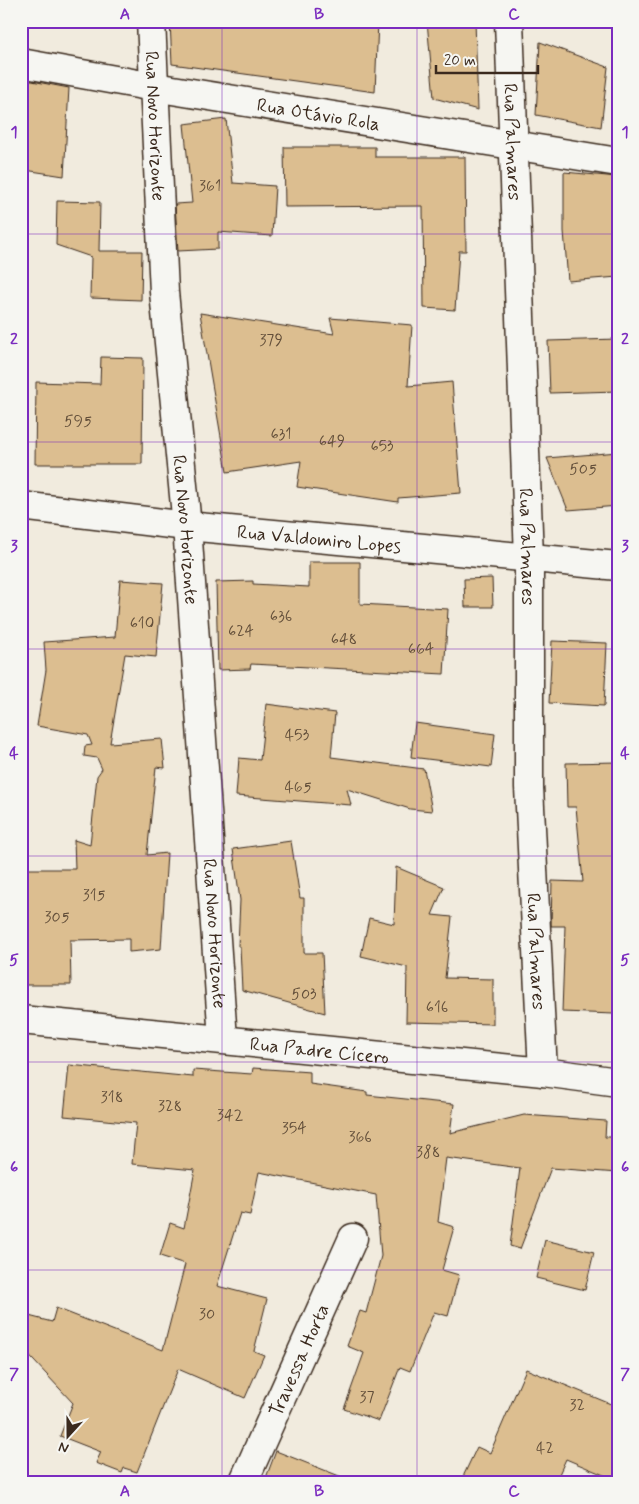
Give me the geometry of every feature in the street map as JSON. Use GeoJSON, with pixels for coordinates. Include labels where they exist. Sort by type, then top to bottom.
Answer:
{"type":"FeatureCollection","features":[{"type":"Feature","properties":{"kind":"street","name":"Rua Novo Horizonte"},"geometry":{"type":"LineString","coordinates":[[151,21],[164,292],[187,526],[222,1039]]}},
{"type":"Feature","properties":{"kind":"street","name":"Rua Palmares"},"geometry":{"type":"LineString","coordinates":[[509,21],[529,558],[529,787],[543,1072]]}},
{"type":"Feature","properties":{"kind":"street","name":"Rua Otávio Rola"},"geometry":{"type":"LineString","coordinates":[[21,63],[515,147],[618,162]]}},
{"type":"Feature","properties":{"kind":"street","name":"Rua Valdomiro Lopes"},"geometry":{"type":"LineString","coordinates":[[21,506],[187,526],[618,566]]}},
{"type":"Feature","properties":{"kind":"street","name":"Rua Padre Cícero"},"geometry":{"type":"LineString","coordinates":[[21,1020],[543,1072],[618,1082]]}},
{"type":"Feature","properties":{"kind":"street","name":"Travessa Horta"},"geometry":{"type":"LineString","coordinates":[[243,1483],[353,1238]]}},
{"type":"Feature","properties":{"kind":"building"},"geometry":{"type":"Polygon","coordinates":[[[170,21],[378,21],[375,92],[172,64],[170,21]]]}},
{"type":"Feature","properties":{"kind":"building"},"geometry":{"type":"Polygon","coordinates":[[[427,21],[475,21],[478,110],[434,98],[427,21]]]}},
{"type":"Feature","properties":{"kind":"building"},"geometry":{"type":"Polygon","coordinates":[[[540,42],[608,67],[601,127],[536,115],[540,42]]]}},
{"type":"Feature","properties":{"kind":"building"},"geometry":{"type":"Polygon","coordinates":[[[21,81],[32,81],[69,88],[64,176],[25,170],[21,124],[21,81]]]}},
{"type":"Feature","properties":{"kind":"building"},"geometry":{"type":"Polygon","coordinates":[[[226,119],[233,183],[275,186],[272,236],[218,232],[218,249],[178,251],[175,204],[192,203],[184,124],[226,119]]]}},
{"type":"Feature","properties":{"kind":"building"},"geometry":{"type":"Polygon","coordinates":[[[284,147],[375,147],[375,157],[465,157],[466,251],[459,251],[455,310],[424,308],[423,206],[285,207],[284,147]]]}},
{"type":"Feature","properties":{"kind":"building"},"geometry":{"type":"Polygon","coordinates":[[[564,172],[618,177],[618,277],[568,281],[564,231],[564,172]]]}},
{"type":"Feature","properties":{"kind":"building"},"geometry":{"type":"Polygon","coordinates":[[[57,201],[100,202],[99,251],[142,251],[141,300],[90,298],[91,257],[56,245],[57,201]]]}},
{"type":"Feature","properties":{"kind":"building"},"geometry":{"type":"Polygon","coordinates":[[[200,313],[334,334],[330,318],[412,325],[408,386],[452,382],[461,493],[398,498],[398,502],[297,487],[301,461],[227,472],[200,313]]]}},
{"type":"Feature","properties":{"kind":"building"},"geometry":{"type":"Polygon","coordinates":[[[618,339],[618,391],[550,393],[548,341],[618,339]]]}},
{"type":"Feature","properties":{"kind":"building"},"geometry":{"type":"Polygon","coordinates":[[[101,357],[143,358],[142,464],[35,464],[36,382],[100,384],[101,357]]]}},
{"type":"Feature","properties":{"kind":"building"},"geometry":{"type":"Polygon","coordinates":[[[618,452],[618,506],[568,510],[547,458],[618,452]]]}},
{"type":"Feature","properties":{"kind":"building"},"geometry":{"type":"Polygon","coordinates":[[[309,562],[360,562],[360,604],[448,609],[444,674],[251,664],[250,669],[218,670],[216,582],[253,581],[253,584],[309,587],[309,562]]]}},
{"type":"Feature","properties":{"kind":"building"},"geometry":{"type":"Polygon","coordinates":[[[492,578],[493,607],[465,607],[464,579],[492,578]]]}},
{"type":"Feature","properties":{"kind":"building"},"geometry":{"type":"Polygon","coordinates":[[[120,580],[163,583],[156,657],[125,654],[110,743],[162,739],[165,768],[156,767],[147,855],[167,853],[161,949],[129,952],[129,939],[70,940],[71,985],[21,985],[21,869],[75,869],[74,840],[90,845],[97,776],[102,769],[97,758],[84,756],[85,746],[92,745],[88,735],[37,726],[46,670],[44,642],[115,637],[120,580]]]}},
{"type":"Feature","properties":{"kind":"building"},"geometry":{"type":"Polygon","coordinates":[[[552,641],[607,643],[604,706],[549,703],[552,641]]]}},
{"type":"Feature","properties":{"kind":"building"},"geometry":{"type":"Polygon","coordinates":[[[266,704],[335,713],[331,757],[424,769],[432,811],[410,809],[347,789],[351,805],[236,796],[239,758],[260,760],[266,704]]]}},
{"type":"Feature","properties":{"kind":"building"},"geometry":{"type":"Polygon","coordinates":[[[415,723],[495,734],[491,767],[411,757],[415,723]]]}},
{"type":"Feature","properties":{"kind":"building"},"geometry":{"type":"Polygon","coordinates":[[[618,762],[618,927],[614,1014],[562,1012],[565,926],[551,926],[552,881],[583,882],[576,807],[567,807],[566,763],[618,762]]]}},
{"type":"Feature","properties":{"kind":"building"},"geometry":{"type":"Polygon","coordinates":[[[291,841],[300,898],[304,898],[304,953],[322,953],[325,1013],[242,990],[240,946],[238,946],[240,900],[233,849],[291,841]]]}},
{"type":"Feature","properties":{"kind":"building"},"geometry":{"type":"Polygon","coordinates":[[[396,867],[444,887],[432,915],[452,917],[445,978],[493,979],[493,1024],[406,1022],[407,967],[361,956],[369,918],[394,924],[396,867]]]}},
{"type":"Feature","properties":{"kind":"building"},"geometry":{"type":"Polygon","coordinates":[[[69,1065],[193,1077],[193,1070],[252,1074],[253,1068],[310,1072],[310,1084],[367,1092],[367,1095],[454,1104],[450,1133],[524,1115],[606,1121],[605,1137],[618,1137],[618,1173],[551,1168],[520,1249],[510,1246],[520,1168],[446,1158],[438,1222],[454,1227],[442,1270],[459,1275],[448,1316],[434,1312],[410,1371],[400,1367],[379,1421],[344,1409],[364,1353],[347,1346],[360,1311],[366,1313],[381,1256],[376,1195],[259,1172],[250,1215],[240,1213],[217,1286],[267,1299],[254,1351],[264,1355],[245,1398],[178,1369],[137,1472],[124,1468],[122,1473],[96,1463],[101,1452],[60,1436],[73,1403],[21,1347],[21,1314],[52,1322],[56,1308],[163,1350],[185,1264],[160,1256],[170,1223],[184,1228],[195,1170],[132,1164],[136,1123],[64,1116],[69,1065]]]}},
{"type":"Feature","properties":{"kind":"building"},"geometry":{"type":"Polygon","coordinates":[[[545,1240],[594,1252],[585,1290],[536,1278],[545,1240]]]}},
{"type":"Feature","properties":{"kind":"building"},"geometry":{"type":"Polygon","coordinates":[[[526,1369],[618,1407],[618,1481],[566,1459],[555,1483],[460,1483],[477,1447],[490,1453],[526,1369]]]}},
{"type":"Feature","properties":{"kind":"building"},"geometry":{"type":"Polygon","coordinates":[[[276,1451],[352,1481],[352,1483],[264,1483],[276,1451]]]}}]}
